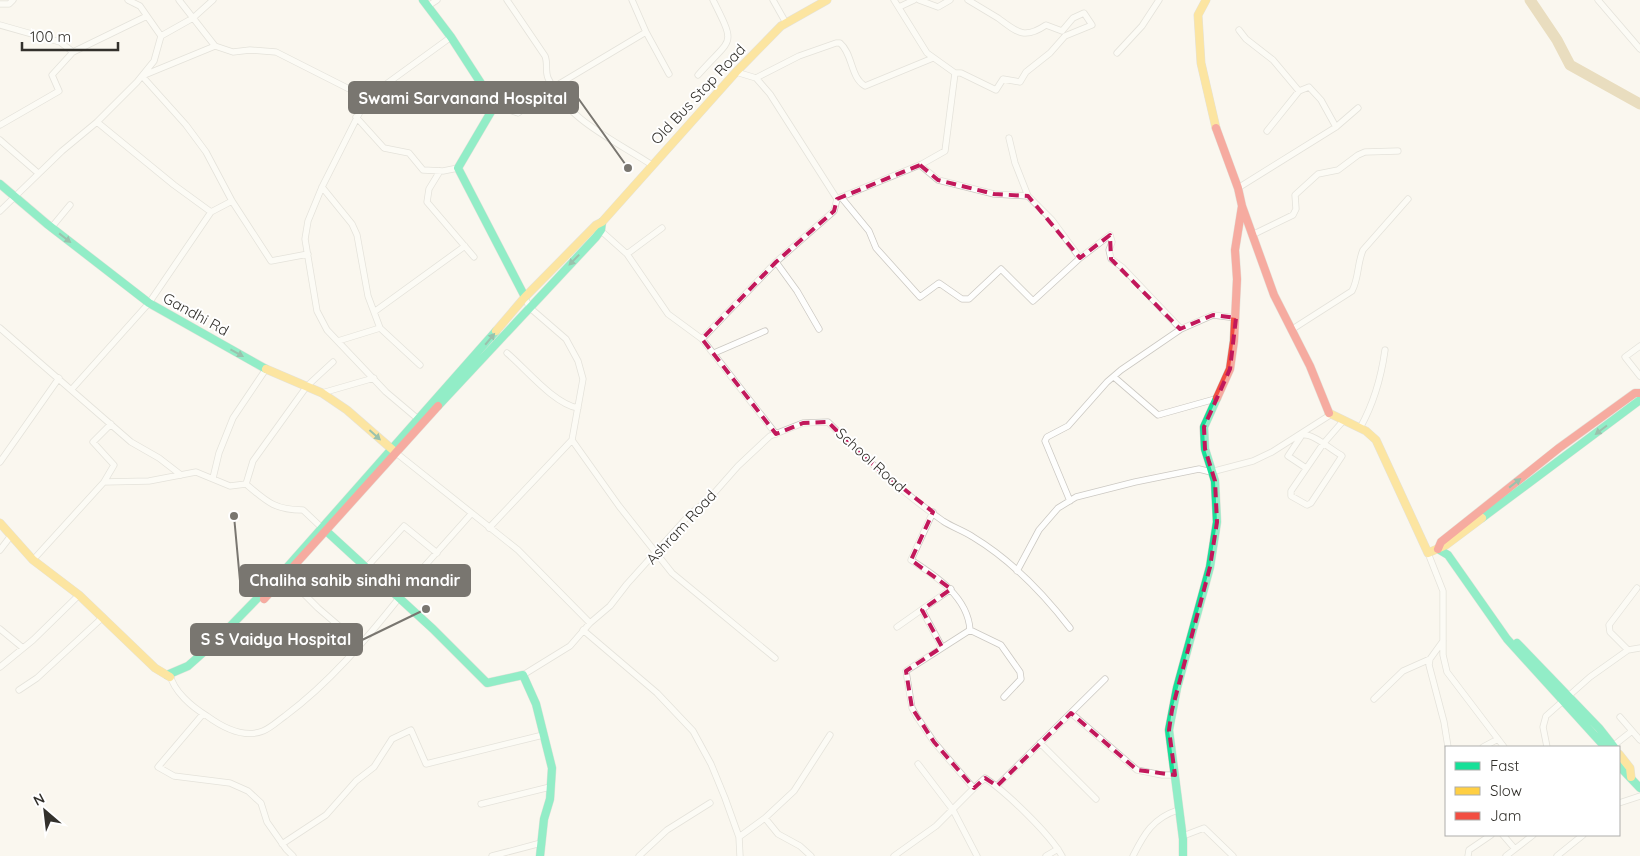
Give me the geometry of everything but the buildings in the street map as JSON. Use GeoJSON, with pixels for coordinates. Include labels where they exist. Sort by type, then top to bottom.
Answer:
{"type":"FeatureCollection","features":[{"type":"Feature","properties":{"kind":"street"},"geometry":{"type":"LineString","coordinates":[[0,4],[10,4],[13,0]]}},
{"type":"Feature","properties":{"kind":"street"},"geometry":{"type":"LineString","coordinates":[[128,0],[140,6],[161,36]]}},
{"type":"Feature","properties":{"kind":"street"},"geometry":{"type":"LineString","coordinates":[[179,0],[215,46],[233,52],[250,50],[276,52],[366,98]]}},
{"type":"Feature","properties":{"kind":"street"},"geometry":{"type":"LineString","coordinates":[[0,211],[38,173],[97,122],[142,76],[154,61],[161,36],[193,18],[213,0]]}},
{"type":"Feature","properties":{"kind":"street"},"geometry":{"type":"LineString","coordinates":[[437,0],[425,3],[451,37],[495,105],[518,113],[554,87],[646,32]]}},
{"type":"Feature","properties":{"kind":"street"},"geometry":{"type":"LineString","coordinates":[[507,0],[545,56],[548,66],[548,78],[569,109],[652,164]]}},
{"type":"Feature","properties":{"kind":"street"},"geometry":{"type":"LineString","coordinates":[[632,0],[646,32],[669,74]]}},
{"type":"Feature","properties":{"kind":"street"},"geometry":{"type":"LineString","coordinates":[[698,75],[729,42],[730,34],[713,0]]}},
{"type":"Feature","properties":{"kind":"street"},"geometry":{"type":"LineString","coordinates":[[773,0],[786,23]]}},
{"type":"Feature","properties":{"kind":"street","name":"Old Bus Stop Road"},"geometry":{"type":"LineString","coordinates":[[600,226],[652,164],[736,72],[786,23],[827,0]]}},
{"type":"Feature","properties":{"kind":"street"},"geometry":{"type":"LineString","coordinates":[[894,0],[913,33],[933,58],[955,73],[961,73],[996,90],[1003,79],[1020,82],[1026,72],[1050,53],[1065,36],[1092,24],[1084,13],[1074,18],[1062,30],[1046,26],[1036,32],[1026,34],[1009,28],[968,0]]}},
{"type":"Feature","properties":{"kind":"street"},"geometry":{"type":"LineString","coordinates":[[899,7],[914,0]]}},
{"type":"Feature","properties":{"kind":"street"},"geometry":{"type":"LineString","coordinates":[[919,0],[938,7],[950,0]]}},
{"type":"Feature","properties":{"kind":"street"},"geometry":{"type":"LineString","coordinates":[[1116,53],[1142,26],[1159,0]]}},
{"type":"Feature","properties":{"kind":"street"},"geometry":{"type":"LineString","coordinates":[[1206,0],[1198,15],[1201,63],[1216,129],[1274,295],[1310,366],[1330,415],[1360,428],[1376,440],[1385,455],[1394,481],[1428,553],[1443,591],[1443,655],[1447,672],[1503,746]]}},
{"type":"Feature","properties":{"kind":"street"},"geometry":{"type":"LineString","coordinates":[[1598,0],[1640,49]]}},
{"type":"Feature","properties":{"kind":"street"},"geometry":{"type":"LineString","coordinates":[[0,125],[59,91],[52,75],[73,52],[147,16]]}},
{"type":"Feature","properties":{"kind":"street"},"geometry":{"type":"LineString","coordinates":[[0,25],[60,42],[73,52]]}},
{"type":"Feature","properties":{"kind":"street"},"geometry":{"type":"LineString","coordinates":[[1239,30],[1246,39],[1273,60],[1299,91]]}},
{"type":"Feature","properties":{"kind":"street"},"geometry":{"type":"LineString","coordinates":[[418,419],[327,330],[317,311],[306,229],[322,187],[366,98],[451,37]]}},
{"type":"Feature","properties":{"kind":"street"},"geometry":{"type":"LineString","coordinates":[[756,78],[800,56],[836,42],[845,48],[858,79],[866,86],[933,58]]}},
{"type":"Feature","properties":{"kind":"street"},"geometry":{"type":"LineString","coordinates":[[142,76],[215,46]]}},
{"type":"Feature","properties":{"kind":"street"},"geometry":{"type":"LineString","coordinates":[[736,72],[756,78],[779,106],[839,198],[869,231],[876,248],[920,297],[939,283],[962,299],[969,299],[1002,269],[1033,301],[1080,258],[1108,236],[1112,237],[1109,250],[1111,259],[1122,266],[1181,329]]}},
{"type":"Feature","properties":{"kind":"street"},"geometry":{"type":"LineString","coordinates":[[702,339],[776,262],[834,211],[839,198],[920,165],[946,152],[955,73]]}},
{"type":"Feature","properties":{"kind":"street"},"geometry":{"type":"LineString","coordinates":[[142,76],[186,125],[206,152],[232,201],[271,260],[308,254]]}},
{"type":"Feature","properties":{"kind":"street"},"geometry":{"type":"LineString","coordinates":[[1267,131],[1299,91],[1305,87],[1314,91],[1336,127]]}},
{"type":"Feature","properties":{"kind":"street"},"geometry":{"type":"LineString","coordinates":[[458,168],[495,105]]}},
{"type":"Feature","properties":{"kind":"street"},"geometry":{"type":"LineString","coordinates":[[526,107],[569,109]]}},
{"type":"Feature","properties":{"kind":"street"},"geometry":{"type":"LineString","coordinates":[[1238,188],[1336,127],[1358,108]]}},
{"type":"Feature","properties":{"kind":"street"},"geometry":{"type":"LineString","coordinates":[[356,117],[384,148],[409,153],[423,170],[440,171],[458,168]]}},
{"type":"Feature","properties":{"kind":"street"},"geometry":{"type":"LineString","coordinates":[[97,122],[174,185],[211,212]]}},
{"type":"Feature","properties":{"kind":"street"},"geometry":{"type":"LineString","coordinates":[[1009,138],[1015,163],[1028,196],[1052,220],[1080,258]]}},
{"type":"Feature","properties":{"kind":"street"},"geometry":{"type":"LineString","coordinates":[[0,140],[38,173]]}},
{"type":"Feature","properties":{"kind":"street"},"geometry":{"type":"LineString","coordinates":[[1252,236],[1293,215],[1296,209],[1295,194],[1318,174],[1338,170],[1354,157],[1366,152],[1398,151]]}},
{"type":"Feature","properties":{"kind":"street"},"geometry":{"type":"LineString","coordinates":[[920,165],[938,180],[994,194],[1028,196]]}},
{"type":"Feature","properties":{"kind":"street"},"geometry":{"type":"LineString","coordinates":[[458,168],[529,307],[566,339],[578,360],[583,379],[572,440],[488,528]]}},
{"type":"Feature","properties":{"kind":"street"},"geometry":{"type":"LineString","coordinates":[[440,171],[429,188],[427,202],[474,257]]}},
{"type":"Feature","properties":{"kind":"street","name":"Gandhi Rd"},"geometry":{"type":"LineString","coordinates":[[0,184],[51,228],[149,303],[266,369],[322,394],[347,410],[393,450]]}},
{"type":"Feature","properties":{"kind":"street"},"geometry":{"type":"LineString","coordinates":[[322,187],[352,224],[357,235],[368,296],[380,328],[420,365]]}},
{"type":"Feature","properties":{"kind":"street"},"geometry":{"type":"LineString","coordinates":[[1291,330],[1352,291],[1356,284],[1358,260],[1363,250],[1408,199]]}},
{"type":"Feature","properties":{"kind":"street"},"geometry":{"type":"LineString","coordinates":[[72,389],[149,303],[211,212],[232,201]]}},
{"type":"Feature","properties":{"kind":"street"},"geometry":{"type":"LineString","coordinates":[[51,228],[70,205]]}},
{"type":"Feature","properties":{"kind":"street"},"geometry":{"type":"LineString","coordinates":[[1183,856],[1183,836],[1178,810],[1169,730],[1172,710],[1210,567],[1217,522],[1217,500],[1205,449],[1204,427],[1230,369],[1236,318],[1235,250],[1242,206]]}},
{"type":"Feature","properties":{"kind":"street"},"geometry":{"type":"LineString","coordinates":[[600,226],[627,254],[668,314],[702,339],[714,353],[776,434]]}},
{"type":"Feature","properties":{"kind":"street"},"geometry":{"type":"LineString","coordinates":[[169,675],[188,666],[285,574],[525,297],[600,226]]}},
{"type":"Feature","properties":{"kind":"street"},"geometry":{"type":"LineString","coordinates":[[393,450],[455,390],[600,226]]}},
{"type":"Feature","properties":{"kind":"street"},"geometry":{"type":"LineString","coordinates":[[627,254],[662,228]]}},
{"type":"Feature","properties":{"kind":"street"},"geometry":{"type":"LineString","coordinates":[[374,312],[465,246]]}},
{"type":"Feature","properties":{"kind":"street"},"geometry":{"type":"LineString","coordinates":[[776,262],[797,291],[819,328]]}},
{"type":"Feature","properties":{"kind":"street"},"geometry":{"type":"LineString","coordinates":[[1070,501],[1046,439],[1068,426],[1114,377],[1181,329],[1213,315],[1236,318]]}},
{"type":"Feature","properties":{"kind":"street"},"geometry":{"type":"LineString","coordinates":[[0,328],[131,442],[159,458],[181,475]]}},
{"type":"Feature","properties":{"kind":"street"},"geometry":{"type":"LineString","coordinates":[[338,341],[380,328]]}},
{"type":"Feature","properties":{"kind":"street"},"geometry":{"type":"LineString","coordinates":[[714,353],[765,331]]}},
{"type":"Feature","properties":{"kind":"street"},"geometry":{"type":"LineString","coordinates":[[1640,346],[1625,357],[1640,374]]}},
{"type":"Feature","properties":{"kind":"street"},"geometry":{"type":"LineString","coordinates":[[1360,428],[1374,402],[1385,350]]}},
{"type":"Feature","properties":{"kind":"street"},"geometry":{"type":"LineString","coordinates":[[507,353],[547,390],[569,406],[578,408]]}},
{"type":"Feature","properties":{"kind":"street"},"geometry":{"type":"LineString","coordinates":[[246,484],[254,461],[307,386],[333,362]]}},
{"type":"Feature","properties":{"kind":"street"},"geometry":{"type":"LineString","coordinates":[[214,478],[219,453],[233,418],[266,369]]}},
{"type":"Feature","properties":{"kind":"street"},"geometry":{"type":"LineString","coordinates":[[1114,377],[1158,415],[1215,399]]}},
{"type":"Feature","properties":{"kind":"street"},"geometry":{"type":"LineString","coordinates":[[0,462],[59,378]]}},
{"type":"Feature","properties":{"kind":"street"},"geometry":{"type":"LineString","coordinates":[[322,394],[374,378]]}},
{"type":"Feature","properties":{"kind":"street"},"geometry":{"type":"LineString","coordinates":[[1438,549],[1441,542],[1559,448],[1635,392],[1640,393]]}},
{"type":"Feature","properties":{"kind":"street"},"geometry":{"type":"LineString","coordinates":[[1428,553],[1446,545],[1640,400]]}},
{"type":"Feature","properties":{"kind":"street"},"geometry":{"type":"LineString","coordinates":[[1017,571],[1039,530],[1058,508],[1076,497],[1199,468],[1211,472],[1264,457],[1330,415]]}},
{"type":"Feature","properties":{"kind":"street"},"geometry":{"type":"LineString","coordinates":[[1306,468],[1289,457],[1288,453],[1302,435],[1310,436],[1323,444],[1341,454],[1342,458],[1311,504],[1307,505],[1291,494],[1323,444],[1344,420]]}},
{"type":"Feature","properties":{"kind":"street","name":"School Road"},"geometry":{"type":"LineString","coordinates":[[776,434],[804,424],[828,422],[861,455],[933,512]]}},
{"type":"Feature","properties":{"kind":"street"},"geometry":{"type":"LineString","coordinates":[[33,560],[104,482],[114,465],[93,442],[111,424]]}},
{"type":"Feature","properties":{"kind":"street","name":"Ashram Road"},"geometry":{"type":"LineString","coordinates":[[524,675],[570,646],[590,623],[610,606],[690,514],[708,500],[744,460],[770,436],[776,434]]}},
{"type":"Feature","properties":{"kind":"street"},"geometry":{"type":"LineString","coordinates":[[572,440],[619,506],[657,551],[672,573],[775,658]]}},
{"type":"Feature","properties":{"kind":"street"},"geometry":{"type":"LineString","coordinates":[[393,450],[488,528],[518,550],[576,606],[590,623]]}},
{"type":"Feature","properties":{"kind":"street"},"geometry":{"type":"LineString","coordinates":[[104,482],[149,481],[196,472],[230,486],[246,484],[269,504],[285,510],[303,510],[487,683],[524,675],[536,704],[552,768],[540,856]]}},
{"type":"Feature","properties":{"kind":"street"},"geometry":{"type":"LineString","coordinates":[[970,630],[969,622],[959,599],[951,589],[911,560],[933,512],[943,521],[979,541],[1017,571],[1055,608],[1070,628]]}},
{"type":"Feature","properties":{"kind":"street"},"geometry":{"type":"LineString","coordinates":[[0,523],[10,537],[33,560],[79,595],[155,668],[169,675],[179,692],[203,714],[226,729],[249,733],[264,731],[316,691],[360,644],[471,514]]}},
{"type":"Feature","properties":{"kind":"street"},"geometry":{"type":"LineString","coordinates":[[365,569],[404,526],[436,553]]}},
{"type":"Feature","properties":{"kind":"street"},"geometry":{"type":"LineString","coordinates":[[0,550],[10,537]]}},
{"type":"Feature","properties":{"kind":"street"},"geometry":{"type":"LineString","coordinates":[[1438,549],[1448,555],[1506,635],[1610,746]]}},
{"type":"Feature","properties":{"kind":"street"},"geometry":{"type":"LineString","coordinates":[[285,574],[318,608],[360,644]]}},
{"type":"Feature","properties":{"kind":"street"},"geometry":{"type":"LineString","coordinates":[[1628,650],[1610,632],[1609,625],[1637,588]]}},
{"type":"Feature","properties":{"kind":"street"},"geometry":{"type":"LineString","coordinates":[[898,627],[951,589]]}},
{"type":"Feature","properties":{"kind":"street"},"geometry":{"type":"LineString","coordinates":[[0,667],[33,640],[79,595]]}},
{"type":"Feature","properties":{"kind":"street"},"geometry":{"type":"LineString","coordinates":[[922,610],[942,647]]}},
{"type":"Feature","properties":{"kind":"street"},"geometry":{"type":"LineString","coordinates":[[19,690],[36,678],[103,617]]}},
{"type":"Feature","properties":{"kind":"street"},"geometry":{"type":"LineString","coordinates":[[0,629],[23,648]]}},
{"type":"Feature","properties":{"kind":"street"},"geometry":{"type":"LineString","coordinates":[[583,630],[657,693],[693,731],[714,772],[739,837],[740,856]]}},
{"type":"Feature","properties":{"kind":"street"},"geometry":{"type":"LineString","coordinates":[[970,630],[906,671],[912,708],[934,742],[974,788]]}},
{"type":"Feature","properties":{"kind":"street"},"geometry":{"type":"LineString","coordinates":[[970,630],[1001,644],[1020,672],[1022,679],[1004,697]]}},
{"type":"Feature","properties":{"kind":"street"},"geometry":{"type":"LineString","coordinates":[[1374,699],[1403,670],[1430,659],[1443,641]]}},
{"type":"Feature","properties":{"kind":"street"},"geometry":{"type":"LineString","coordinates":[[1547,746],[1544,721],[1565,698],[1628,650],[1640,648]]}},
{"type":"Feature","properties":{"kind":"street"},"geometry":{"type":"LineString","coordinates":[[1430,659],[1430,671],[1444,722],[1448,746]]}},
{"type":"Feature","properties":{"kind":"street"},"geometry":{"type":"LineString","coordinates":[[997,786],[1105,679]]}},
{"type":"Feature","properties":{"kind":"street"},"geometry":{"type":"LineString","coordinates":[[1071,713],[1138,770],[1162,775],[1175,775]]}},
{"type":"Feature","properties":{"kind":"street"},"geometry":{"type":"LineString","coordinates":[[203,714],[158,767],[174,776],[230,783],[248,791],[261,803],[267,822],[293,856]]}},
{"type":"Feature","properties":{"kind":"street"},"geometry":{"type":"LineString","coordinates":[[1620,718],[1639,738]]}},
{"type":"Feature","properties":{"kind":"street"},"geometry":{"type":"LineString","coordinates":[[282,844],[326,815],[356,781],[374,767],[392,739],[402,732],[411,730],[426,764],[544,735]]}},
{"type":"Feature","properties":{"kind":"street"},"geometry":{"type":"LineString","coordinates":[[1612,746],[1632,731]]}},
{"type":"Feature","properties":{"kind":"street"},"geometry":{"type":"LineString","coordinates":[[739,837],[765,818],[799,785],[830,735]]}},
{"type":"Feature","properties":{"kind":"street"},"geometry":{"type":"LineString","coordinates":[[1485,746],[1498,739]]}},
{"type":"Feature","properties":{"kind":"street"},"geometry":{"type":"LineString","coordinates":[[1040,743],[1096,799]]}},
{"type":"Feature","properties":{"kind":"street"},"geometry":{"type":"LineString","coordinates":[[1620,755],[1640,786]]}},
{"type":"Feature","properties":{"kind":"street"},"geometry":{"type":"LineString","coordinates":[[918,764],[953,810],[977,856]]}},
{"type":"Feature","properties":{"kind":"street"},"geometry":{"type":"LineString","coordinates":[[1620,767],[1624,773],[1635,777]]}},
{"type":"Feature","properties":{"kind":"street"},"geometry":{"type":"LineString","coordinates":[[894,856],[953,810],[985,778],[997,786],[1058,849],[1062,856]]}},
{"type":"Feature","properties":{"kind":"street"},"geometry":{"type":"LineString","coordinates":[[481,804],[550,787]]}},
{"type":"Feature","properties":{"kind":"street"},"geometry":{"type":"LineString","coordinates":[[1620,803],[1640,796]]}},
{"type":"Feature","properties":{"kind":"street"},"geometry":{"type":"LineString","coordinates":[[639,856],[667,830],[710,803]]}},
{"type":"Feature","properties":{"kind":"street"},"geometry":{"type":"LineString","coordinates":[[1132,856],[1144,836],[1158,819],[1178,810]]}},
{"type":"Feature","properties":{"kind":"street"},"geometry":{"type":"LineString","coordinates":[[765,818],[778,834],[800,846],[811,856]]}},
{"type":"Feature","properties":{"kind":"street"},"geometry":{"type":"LineString","coordinates":[[1183,836],[1204,828],[1233,856]]}},
{"type":"Feature","properties":{"kind":"street"},"geometry":{"type":"LineString","coordinates":[[1468,856],[1469,850],[1490,836]]}},
{"type":"Feature","properties":{"kind":"street"},"geometry":{"type":"LineString","coordinates":[[1504,836],[1515,849]]}},
{"type":"Feature","properties":{"kind":"street"},"geometry":{"type":"LineString","coordinates":[[1506,856],[1532,836]]}},
{"type":"Feature","properties":{"kind":"street"},"geometry":{"type":"LineString","coordinates":[[1557,856],[1581,836]]}},
{"type":"Feature","properties":{"kind":"street"},"geometry":{"type":"LineString","coordinates":[[492,856],[541,843]]}},
{"type":"Feature","properties":{"kind":"street"},"geometry":{"type":"LineString","coordinates":[[1046,856],[1058,849]]}},
{"type":"Feature","properties":{"kind":"highlighted area"},"geometry":{"type":"Polygon","coordinates":[[[920,165],[938,180],[994,194],[1028,196],[1080,258],[1110,235],[1111,259],[1180,329],[1213,315],[1236,318],[1230,369],[1204,427],[1205,449],[1215,481],[1217,522],[1210,567],[1172,710],[1169,730],[1175,775],[1137,770],[1071,713],[997,786],[985,778],[974,788],[934,742],[912,708],[906,671],[942,647],[922,610],[951,589],[911,560],[933,512],[861,455],[828,422],[803,423],[776,434],[702,339],[776,262],[834,211],[837,199],[920,165]]]}},
{"type":"Feature","properties":{"kind":"waterway"},"geometry":{"type":"LineString","coordinates":[[1530,0],[1557,40],[1570,65],[1640,104]]}},
{"type":"Feature","properties":{"kind":"traffic: fast"},"geometry":{"type":"LineString","coordinates":[[423,0],[451,37],[495,105],[458,168],[525,297]]}},
{"type":"Feature","properties":{"kind":"traffic: fast"},"geometry":{"type":"LineString","coordinates":[[0,184],[47,224],[149,303],[266,369]]}},
{"type":"Feature","properties":{"kind":"traffic: fast"},"geometry":{"type":"LineString","coordinates":[[438,406],[596,237],[601,230],[602,222]]}},
{"type":"Feature","properties":{"kind":"traffic: fast"},"geometry":{"type":"LineString","coordinates":[[167,675],[188,666],[215,642],[283,572],[496,331]]}},
{"type":"Feature","properties":{"kind":"traffic: fast"},"geometry":{"type":"LineString","coordinates":[[1183,856],[1183,839],[1169,730],[1177,688],[1210,567],[1217,522],[1215,481],[1205,449],[1204,427],[1217,398]]}},
{"type":"Feature","properties":{"kind":"traffic: fast"},"geometry":{"type":"LineString","coordinates":[[1482,518],[1640,400]]}},
{"type":"Feature","properties":{"kind":"traffic: fast"},"geometry":{"type":"LineString","coordinates":[[323,528],[433,629],[487,683],[523,675],[536,704],[552,768],[550,799],[544,819],[540,856]]}},
{"type":"Feature","properties":{"kind":"traffic: fast"},"geometry":{"type":"LineString","coordinates":[[1438,549],[1448,555],[1507,639],[1604,746]]}},
{"type":"Feature","properties":{"kind":"traffic: fast"},"geometry":{"type":"LineString","coordinates":[[1517,643],[1599,728],[1613,746]]}},
{"type":"Feature","properties":{"kind":"traffic: fast"},"geometry":{"type":"LineString","coordinates":[[1620,767],[1640,788]]}},
{"type":"Feature","properties":{"kind":"traffic: slow"},"geometry":{"type":"LineString","coordinates":[[496,331],[525,297],[596,225],[602,222],[736,72],[781,26],[827,0]]}},
{"type":"Feature","properties":{"kind":"traffic: slow"},"geometry":{"type":"LineString","coordinates":[[1206,0],[1198,15],[1201,63],[1216,128]]}},
{"type":"Feature","properties":{"kind":"traffic: slow"},"geometry":{"type":"LineString","coordinates":[[266,369],[322,393],[347,410],[394,451]]}},
{"type":"Feature","properties":{"kind":"traffic: slow"},"geometry":{"type":"LineString","coordinates":[[1329,413],[1366,431],[1376,440],[1428,553],[1446,545],[1482,518]]}},
{"type":"Feature","properties":{"kind":"traffic: slow"},"geometry":{"type":"LineString","coordinates":[[0,523],[33,560],[79,595],[155,668],[170,677]]}},
{"type":"Feature","properties":{"kind":"traffic: slow"},"geometry":{"type":"LineString","coordinates":[[1620,755],[1630,768],[1631,777]]}},
{"type":"Feature","properties":{"kind":"traffic: jam"},"geometry":{"type":"LineString","coordinates":[[1216,128],[1238,188],[1242,206],[1235,250],[1237,279],[1234,341],[1230,369],[1217,398]]}},
{"type":"Feature","properties":{"kind":"traffic: jam"},"geometry":{"type":"LineString","coordinates":[[1242,206],[1274,295],[1310,366],[1329,413]]}},
{"type":"Feature","properties":{"kind":"traffic: jam"},"geometry":{"type":"LineString","coordinates":[[1438,549],[1441,542],[1559,448],[1635,393],[1640,393]]}},
{"type":"Feature","properties":{"kind":"traffic: jam"},"geometry":{"type":"LineString","coordinates":[[264,599],[438,406]]}},
{"type":"Feature","properties":{"kind":"place","name":"Swami Sarvanand Hospital"},"geometry":{"type":"Point","coordinates":[628,168]}},
{"type":"Feature","properties":{"kind":"place","name":"Chaliha sahib sindhi mandir"},"geometry":{"type":"Point","coordinates":[234,516]}},
{"type":"Feature","properties":{"kind":"place","name":"S S Vaidya Hospital"},"geometry":{"type":"Point","coordinates":[426,609]}}]}
